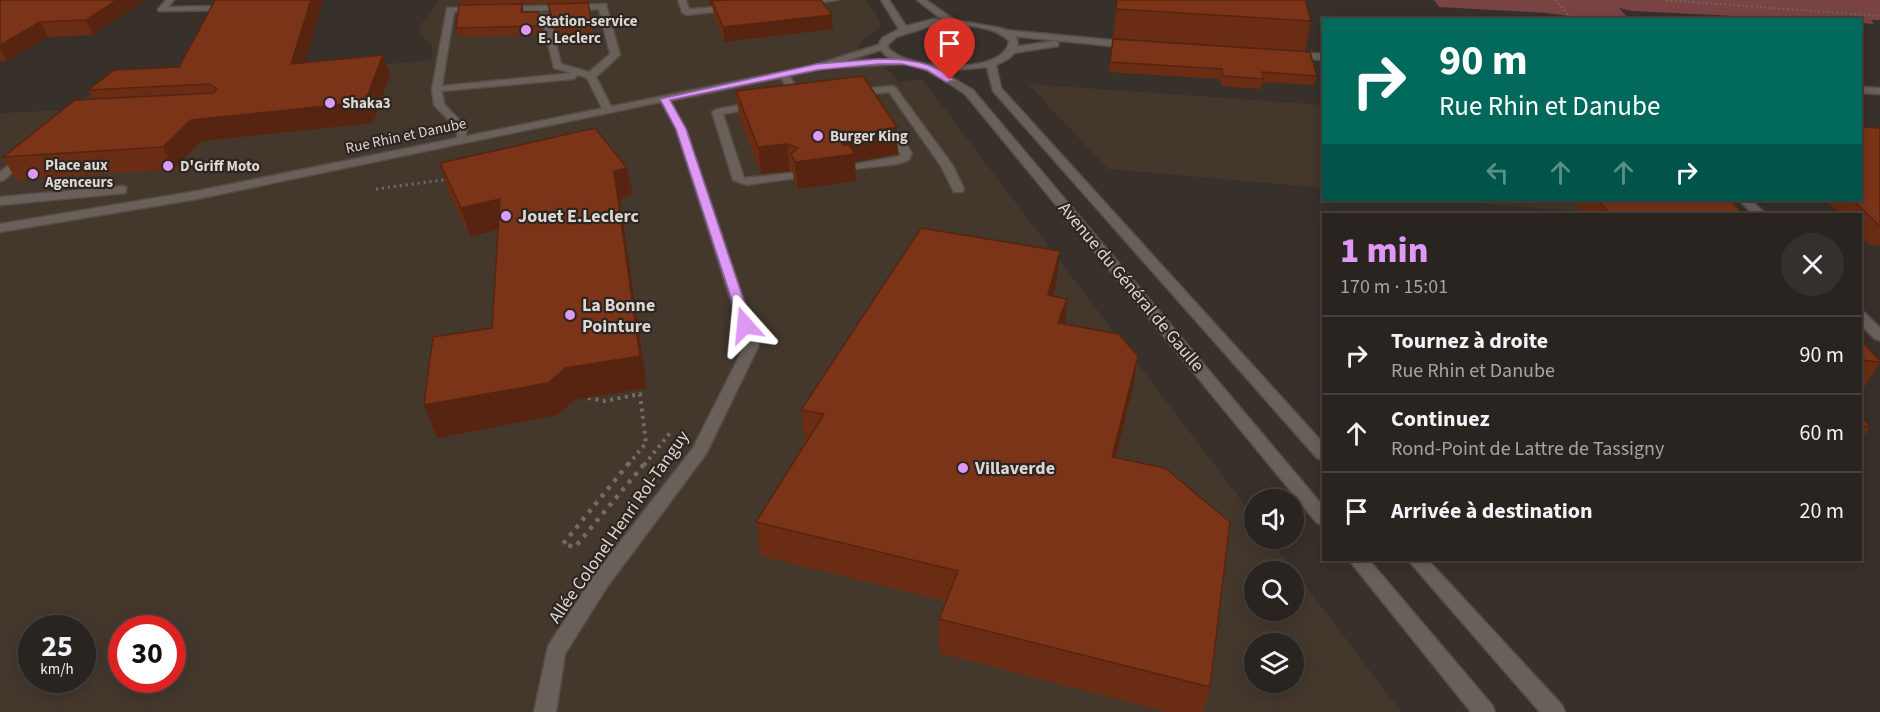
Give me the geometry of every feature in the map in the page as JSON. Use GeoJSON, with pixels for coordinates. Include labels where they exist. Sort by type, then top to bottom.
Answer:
{"type":"FeatureCollection","features":[{"type":"Feature","properties":{"kind":"main road"},"geometry":{"type":"LineString","coordinates":[[170,0],[162,9],[242,8]]}},
{"type":"Feature","properties":{"kind":"main road"},"geometry":{"type":"LineString","coordinates":[[682,0],[686,12],[741,8]]}},
{"type":"Feature","properties":{"kind":"main road"},"geometry":{"type":"LineString","coordinates":[[796,3],[834,0]]}},
{"type":"Feature","properties":{"kind":"main road"},"geometry":{"type":"LineString","coordinates":[[885,0],[903,28]]}},
{"type":"Feature","properties":{"kind":"main road"},"geometry":{"type":"LineString","coordinates":[[921,0],[952,22]]}},
{"type":"Feature","properties":{"kind":"main road"},"geometry":{"type":"LineString","coordinates":[[437,89],[557,76],[591,76],[615,55],[602,3],[449,9]]}},
{"type":"Feature","properties":{"kind":"main road"},"geometry":{"type":"LineString","coordinates":[[449,9],[478,17]]}},
{"type":"Feature","properties":{"kind":"main road"},"geometry":{"type":"LineString","coordinates":[[449,9],[437,89],[439,105],[462,128],[461,140]]}},
{"type":"Feature","properties":{"kind":"main road"},"geometry":{"type":"LineString","coordinates":[[501,17],[546,16],[557,66],[591,76],[608,110]]}},
{"type":"Feature","properties":{"kind":"main road"},"geometry":{"type":"LineString","coordinates":[[1119,44],[1052,44],[1013,50],[991,64],[972,68],[930,68],[902,62],[886,51],[884,46],[886,39],[903,28],[934,22],[972,23],[1004,33],[1142,46]]}},
{"type":"Feature","properties":{"kind":"main road"},"geometry":{"type":"LineString","coordinates":[[1004,33],[1011,38],[1013,50]]}},
{"type":"Feature","properties":{"kind":"main road","name":"Rue Rhin et Danube"},"geometry":{"type":"LineString","coordinates":[[0,228],[185,197],[664,99],[817,67],[884,46]]}},
{"type":"Feature","properties":{"kind":"main road"},"geometry":{"type":"LineString","coordinates":[[1278,54],[1322,57]]}},
{"type":"Feature","properties":{"kind":"main road","name":"Rue Rhin et Danube"},"geometry":{"type":"LineString","coordinates":[[817,67],[902,62]]}},
{"type":"Feature","properties":{"kind":"main road","name":"Avenue du Général de Gaulle"},"geometry":{"type":"LineString","coordinates":[[991,64],[996,89],[1322,453]]}},
{"type":"Feature","properties":{"kind":"main road","name":"Avenue du Général de Gaulle"},"geometry":{"type":"LineString","coordinates":[[930,68],[969,92],[1322,517]]}},
{"type":"Feature","properties":{"kind":"main road"},"geometry":{"type":"LineString","coordinates":[[784,74],[805,99],[787,101]]}},
{"type":"Feature","properties":{"kind":"main road"},"geometry":{"type":"LineString","coordinates":[[843,95],[868,96],[892,89],[947,166],[958,189]]}},
{"type":"Feature","properties":{"kind":"main road"},"geometry":{"type":"LineString","coordinates":[[1862,90],[1880,91]]}},
{"type":"Feature","properties":{"kind":"main road","name":"Allée Colonel Henri Rol-Tanguy"},"geometry":{"type":"LineString","coordinates":[[545,712],[555,652],[600,582],[700,450],[752,345],[681,129],[664,99]]}},
{"type":"Feature","properties":{"kind":"main road"},"geometry":{"type":"LineString","coordinates":[[763,104],[717,112],[739,180],[747,182],[792,176]]}},
{"type":"Feature","properties":{"kind":"main road"},"geometry":{"type":"LineString","coordinates":[[849,168],[905,158],[906,153],[883,118]]}},
{"type":"Feature","properties":{"kind":"main road"},"geometry":{"type":"LineString","coordinates":[[0,178],[7,169],[33,149]]}},
{"type":"Feature","properties":{"kind":"main road"},"geometry":{"type":"LineString","coordinates":[[0,201],[123,190]]}},
{"type":"Feature","properties":{"kind":"main road"},"geometry":{"type":"LineString","coordinates":[[1747,201],[1759,213]]}},
{"type":"Feature","properties":{"kind":"main road"},"geometry":{"type":"LineString","coordinates":[[1862,318],[1880,336]]}},
{"type":"Feature","properties":{"kind":"main road"},"geometry":{"type":"LineString","coordinates":[[1359,561],[1484,712]]}},
{"type":"Feature","properties":{"kind":"main road"},"geometry":{"type":"LineString","coordinates":[[1418,561],[1554,712]]}},
{"type":"Feature","properties":{"kind":"path"},"geometry":{"type":"LineString","coordinates":[[1555,0],[1571,18]]}},
{"type":"Feature","properties":{"kind":"path"},"geometry":{"type":"LineString","coordinates":[[1666,0],[1721,1],[1880,16]]}},
{"type":"Feature","properties":{"kind":"path"},"geometry":{"type":"LineString","coordinates":[[376,189],[451,178]]}},
{"type":"Feature","properties":{"kind":"path"},"geometry":{"type":"LineString","coordinates":[[588,398],[605,401],[640,394],[646,443],[562,544],[575,547],[670,433]]}},
{"type":"Feature","properties":{"kind":"shaded area"},"geometry":{"type":"Polygon","coordinates":[[[438,0],[865,0],[875,12],[881,26],[857,46],[892,74],[898,82],[922,79],[1244,504],[1244,549],[1278,549],[1287,561],[1244,561],[1244,621],[1304,621],[1304,584],[1401,712],[0,712],[0,113],[70,110],[102,86],[174,84],[432,60],[432,46],[420,34],[420,26],[438,0]]]}},
{"type":"Feature","properties":{"kind":"shaded area"},"geometry":{"type":"Polygon","coordinates":[[[1434,0],[1880,0],[1880,20],[1871,20],[1874,24],[1862,23],[1862,18],[1773,18],[1633,11],[1619,8],[1628,18],[1582,18],[1547,13],[1439,7],[1434,0]]]}},
{"type":"Feature","properties":{"kind":"shaded area"},"geometry":{"type":"Polygon","coordinates":[[[1028,84],[1322,105],[1322,188],[1108,169],[1028,84]]]}},
{"type":"Feature","properties":{"kind":"shaded area"},"geometry":{"type":"Polygon","coordinates":[[[1455,201],[1709,201],[1614,213],[1455,201]]]}},
{"type":"Feature","properties":{"kind":"building"},"geometry":{"type":"Polygon","coordinates":[[[0,0],[117,0],[86,20],[40,22],[0,45],[0,0]]]}},
{"type":"Feature","properties":{"kind":"building"},"geometry":{"type":"Polygon","coordinates":[[[215,0],[311,0],[291,64],[383,55],[365,102],[191,120],[163,147],[3,157],[75,100],[214,93],[217,89],[210,84],[88,90],[114,70],[179,67],[215,0]]]}},
{"type":"Feature","properties":{"kind":"building"},"geometry":{"type":"Polygon","coordinates":[[[821,0],[832,15],[723,27],[712,1],[821,0]]]}},
{"type":"Feature","properties":{"kind":"building"},"geometry":{"type":"Polygon","coordinates":[[[1117,0],[1305,0],[1311,21],[1116,9],[1117,0]]]}},
{"type":"Feature","properties":{"kind":"building"},"geometry":{"type":"Polygon","coordinates":[[[588,3],[592,25],[554,26],[548,4],[588,3]]]}},
{"type":"Feature","properties":{"kind":"building"},"geometry":{"type":"Polygon","coordinates":[[[522,4],[521,12],[538,12],[542,26],[456,28],[459,5],[522,4]]]}},
{"type":"Feature","properties":{"kind":"building"},"geometry":{"type":"Polygon","coordinates":[[[1113,39],[1310,52],[1317,76],[1262,72],[1263,79],[1223,76],[1222,69],[1110,62],[1113,39]]]}},
{"type":"Feature","properties":{"kind":"building"},"geometry":{"type":"Polygon","coordinates":[[[863,76],[897,127],[842,138],[842,145],[849,145],[855,154],[795,162],[791,154],[798,148],[787,144],[758,147],[736,91],[863,76]]]}},
{"type":"Feature","properties":{"kind":"building"},"geometry":{"type":"Polygon","coordinates":[[[1862,127],[1880,128],[1880,226],[1854,201],[1862,201],[1862,127]]]}},
{"type":"Feature","properties":{"kind":"building"},"geometry":{"type":"Polygon","coordinates":[[[595,128],[627,168],[614,171],[640,356],[566,368],[548,383],[424,405],[433,337],[492,328],[500,199],[461,208],[440,163],[595,128]]]}},
{"type":"Feature","properties":{"kind":"building"},"geometry":{"type":"Polygon","coordinates":[[[1599,201],[1731,201],[1743,213],[1609,213],[1599,201]]]}},
{"type":"Feature","properties":{"kind":"building","name":"Villaverde"},"geometry":{"type":"Polygon","coordinates":[[[921,228],[1060,251],[1048,295],[1067,299],[1058,323],[1119,334],[1138,356],[1112,457],[1165,468],[1230,522],[1210,687],[939,619],[958,571],[756,522],[824,414],[801,410],[921,228]]]}},
{"type":"Feature","properties":{"kind":"building"},"geometry":{"type":"Polygon","coordinates":[[[1862,341],[1880,361],[1862,360],[1862,341]]]}},
{"type":"Feature","properties":{"kind":"building"},"geometry":{"type":"Polygon","coordinates":[[[1862,417],[1870,427],[1862,426],[1862,417]]]}},
{"type":"Feature","properties":{"kind":"place","name":"Station-service E. Leclerc"},"geometry":{"type":"Point","coordinates":[526,30]}},
{"type":"Feature","properties":{"kind":"place","name":"Shaka3"},"geometry":{"type":"Point","coordinates":[330,103]}},
{"type":"Feature","properties":{"kind":"place","name":"Burger King"},"geometry":{"type":"Point","coordinates":[818,136]}},
{"type":"Feature","properties":{"kind":"place","name":"D'Griff Moto"},"geometry":{"type":"Point","coordinates":[168,166]}},
{"type":"Feature","properties":{"kind":"place","name":"Place aux Agenceurs"},"geometry":{"type":"Point","coordinates":[33,174]}},
{"type":"Feature","properties":{"kind":"place","name":"Jouet E.Leclerc"},"geometry":{"type":"Point","coordinates":[506,216]}},
{"type":"Feature","properties":{"kind":"place","name":"La Bonne Pointure"},"geometry":{"type":"Point","coordinates":[570,315]}},
{"type":"Feature","properties":{"kind":"place","name":"Villaverde"},"geometry":{"type":"Point","coordinates":[963,468]}},
{"type":"Feature","properties":{"kind":"route"},"geometry":{"type":"LineString","coordinates":[[745,325],[681,129],[664,99],[817,67],[879,62],[902,62],[930,68],[950,80]]}}]}
